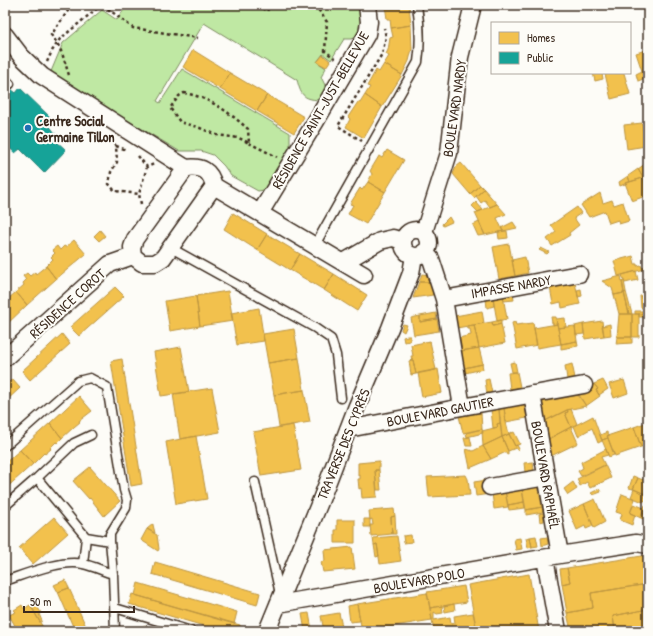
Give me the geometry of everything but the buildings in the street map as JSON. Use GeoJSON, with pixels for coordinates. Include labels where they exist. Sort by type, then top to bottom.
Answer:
{"type":"FeatureCollection","features":[{"type":"Feature","properties":{"kind":"street","name":"RÉSIDENCE SAINT-JUST-BELLEVUE"},"geometry":{"type":"LineString","coordinates":[[260,213],[367,34],[369,22],[367,5]]}},
{"type":"Feature","properties":{"kind":"street","name":"BOULEVARD NARDY"},"geometry":{"type":"LineString","coordinates":[[424,232],[449,153],[460,57],[473,5]]}},
{"type":"Feature","properties":{"kind":"street"},"geometry":{"type":"LineString","coordinates":[[5,35],[21,56],[42,76],[186,168],[196,167],[205,170],[212,177],[214,186],[364,275]]}},
{"type":"Feature","properties":{"kind":"street"},"geometry":{"type":"LineString","coordinates":[[186,168],[135,239],[132,247],[133,256],[142,263],[155,263],[163,258],[214,186]]}},
{"type":"Feature","properties":{"kind":"street"},"geometry":{"type":"LineString","coordinates":[[419,254],[429,245],[427,236],[420,230],[412,230],[407,232],[402,241],[405,251],[409,254],[419,254],[431,259],[444,299],[462,406]]}},
{"type":"Feature","properties":{"kind":"street"},"geometry":{"type":"LineString","coordinates":[[344,262],[380,242],[393,238],[402,241]]}},
{"type":"Feature","properties":{"kind":"street","name":"TRAVERSE DES CYPRÈS"},"geometry":{"type":"LineString","coordinates":[[267,631],[419,254]]}},
{"type":"Feature","properties":{"kind":"street","name":"RÉSIDENCE COROT"},"geometry":{"type":"LineString","coordinates":[[5,358],[110,264],[133,256]]}},
{"type":"Feature","properties":{"kind":"street","name":"IMPASSE NARDY"},"geometry":{"type":"LineString","coordinates":[[444,299],[579,274]]}},
{"type":"Feature","properties":{"kind":"street","name":"BOULEVARD GAUTIER"},"geometry":{"type":"LineString","coordinates":[[348,429],[462,406],[584,385]]}},
{"type":"Feature","properties":{"kind":"street","name":"BOULEVARD RAPHAËL"},"geometry":{"type":"LineString","coordinates":[[532,394],[546,477],[558,631]]}},
{"type":"Feature","properties":{"kind":"street"},"geometry":{"type":"LineString","coordinates":[[490,487],[546,477]]}},
{"type":"Feature","properties":{"kind":"street","name":"BOULEVARD POLO"},"geometry":{"type":"LineString","coordinates":[[279,600],[636,543],[648,545]]}},
{"type":"Feature","properties":{"kind":"lane"},"geometry":{"type":"LineString","coordinates":[[315,245],[418,62],[421,47],[417,5]]}},
{"type":"Feature","properties":{"kind":"lane"},"geometry":{"type":"LineString","coordinates":[[171,248],[315,328],[331,339],[336,355],[341,398]]}},
{"type":"Feature","properties":{"kind":"lane"},"geometry":{"type":"LineString","coordinates":[[5,446],[78,381],[90,378],[107,387],[124,490],[127,500],[126,508],[110,534],[115,631]]}},
{"type":"Feature","properties":{"kind":"lane"},"geometry":{"type":"LineString","coordinates":[[5,506],[74,443],[91,435]]}},
{"type":"Feature","properties":{"kind":"lane"},"geometry":{"type":"LineString","coordinates":[[37,478],[86,537],[110,541]]}},
{"type":"Feature","properties":{"kind":"lane"},"geometry":{"type":"LineString","coordinates":[[255,482],[279,600]]}},
{"type":"Feature","properties":{"kind":"lane"},"geometry":{"type":"LineString","coordinates":[[83,564],[86,537]]}},
{"type":"Feature","properties":{"kind":"lane"},"geometry":{"type":"LineString","coordinates":[[5,581],[35,570],[67,563],[83,564],[113,574]]}},
{"type":"Feature","properties":{"kind":"lane"},"geometry":{"type":"LineString","coordinates":[[115,608],[191,631]]}},
{"type":"Feature","properties":{"kind":"path"},"geometry":{"type":"LineString","coordinates":[[70,79],[62,50],[51,35],[72,5]]}},
{"type":"Feature","properties":{"kind":"path"},"geometry":{"type":"LineString","coordinates":[[42,76],[57,42],[102,5],[133,28],[198,38]]}},
{"type":"Feature","properties":{"kind":"path"},"geometry":{"type":"LineString","coordinates":[[257,5],[267,11],[270,5]]}},
{"type":"Feature","properties":{"kind":"path"},"geometry":{"type":"LineString","coordinates":[[315,5],[327,22],[325,51]]}},
{"type":"Feature","properties":{"kind":"path"},"geometry":{"type":"LineString","coordinates":[[371,146],[338,126],[382,54],[386,37],[384,24]]}},
{"type":"Feature","properties":{"kind":"path"},"geometry":{"type":"LineString","coordinates":[[249,143],[248,130],[214,103],[196,95],[184,93],[179,96],[170,108],[180,122],[200,128],[216,136],[239,138],[276,157]]}},
{"type":"Feature","properties":{"kind":"path"},"geometry":{"type":"LineString","coordinates":[[107,135],[116,146],[128,150]]}},
{"type":"Feature","properties":{"kind":"path"},"geometry":{"type":"LineString","coordinates":[[116,146],[117,162],[111,172],[109,184],[115,191],[140,194],[148,167],[160,161],[164,154]]}},
{"type":"Feature","properties":{"kind":"path"},"geometry":{"type":"LineString","coordinates":[[134,152],[148,167]]}},
{"type":"Feature","properties":{"kind":"green space"},"geometry":{"type":"Polygon","coordinates":[[[127,5],[223,5],[222,9],[224,5],[360,5],[363,29],[352,39],[344,39],[331,60],[323,54],[317,62],[326,68],[321,77],[325,85],[323,95],[319,100],[303,95],[297,80],[204,23],[157,101],[160,103],[182,69],[290,133],[290,149],[264,190],[258,191],[231,176],[213,155],[201,151],[179,151],[50,74],[63,43],[102,10],[117,20],[127,5]]]}},
{"type":"Feature","properties":{"kind":"place","name":"Centre Social Germaine Tillon"},"geometry":{"type":"Point","coordinates":[28,128]}}]}
